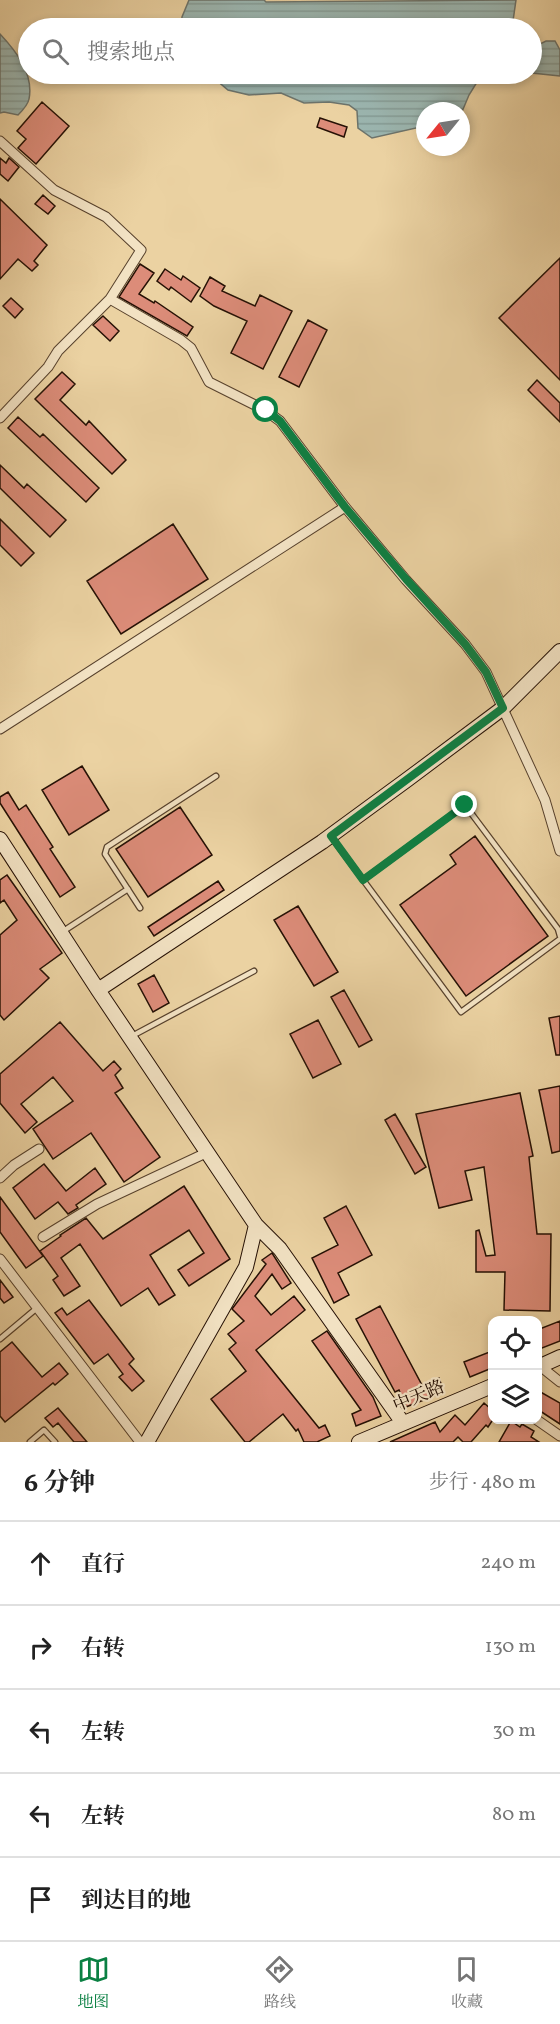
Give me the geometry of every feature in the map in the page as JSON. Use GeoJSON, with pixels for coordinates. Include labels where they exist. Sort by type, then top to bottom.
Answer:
{"type":"FeatureCollection","features":[{"type":"Feature","properties":{"kind":"street"},"geometry":{"type":"LineString","coordinates":[[0,141],[54,190],[106,217],[141,250],[110,299],[58,351],[48,367],[0,418]]}},
{"type":"Feature","properties":{"kind":"street"},"geometry":{"type":"LineString","coordinates":[[110,299],[181,340],[190,348],[209,382],[266,410],[280,421],[345,507],[465,644],[486,672],[503,708],[545,800],[560,851]]}},
{"type":"Feature","properties":{"kind":"street"},"geometry":{"type":"LineString","coordinates":[[0,729],[345,507]]}},
{"type":"Feature","properties":{"kind":"street"},"geometry":{"type":"LineString","coordinates":[[98,990],[331,836],[503,708],[560,651]]}},
{"type":"Feature","properties":{"kind":"street"},"geometry":{"type":"LineString","coordinates":[[0,839],[4,856],[61,933],[256,1224],[280,1249],[403,1424]]}},
{"type":"Feature","properties":{"kind":"street"},"geometry":{"type":"LineString","coordinates":[[0,1178],[14,1165],[39,1149]]}},
{"type":"Feature","properties":{"kind":"street"},"geometry":{"type":"LineString","coordinates":[[44,1237],[97,1203],[208,1152]]}},
{"type":"Feature","properties":{"kind":"street"},"geometry":{"type":"LineString","coordinates":[[147,1442],[246,1267],[256,1224]]}},
{"type":"Feature","properties":{"kind":"street"},"geometry":{"type":"LineString","coordinates":[[0,1259],[140,1442]]}},
{"type":"Feature","properties":{"kind":"street"},"geometry":{"type":"LineString","coordinates":[[542,1365],[560,1357]]}},
{"type":"Feature","properties":{"kind":"street"},"geometry":{"type":"LineString","coordinates":[[542,1368],[560,1382]]}},
{"type":"Feature","properties":{"kind":"street","name":"中天路"},"geometry":{"type":"LineString","coordinates":[[359,1442],[488,1388]]}},
{"type":"Feature","properties":{"kind":"street"},"geometry":{"type":"LineString","coordinates":[[542,1423],[560,1436]]}},
{"type":"Feature","properties":{"kind":"lane"},"geometry":{"type":"LineString","coordinates":[[140,908],[105,854],[107,847],[216,776]]}},
{"type":"Feature","properties":{"kind":"lane"},"geometry":{"type":"LineString","coordinates":[[331,836],[363,880],[461,1012],[560,938],[558,929],[465,805],[363,880]]}},
{"type":"Feature","properties":{"kind":"lane"},"geometry":{"type":"LineString","coordinates":[[61,933],[128,890]]}},
{"type":"Feature","properties":{"kind":"lane"},"geometry":{"type":"LineString","coordinates":[[130,1037],[254,971]]}},
{"type":"Feature","properties":{"kind":"lane"},"geometry":{"type":"LineString","coordinates":[[0,1339],[37,1307]]}},
{"type":"Feature","properties":{"kind":"lane"},"geometry":{"type":"LineString","coordinates":[[30,1442],[44,1430],[55,1442]]}},
{"type":"Feature","properties":{"kind":"water"},"geometry":{"type":"Polygon","coordinates":[[[189,0],[264,0],[266,2],[516,0],[513,18],[182,17],[189,0]]]}},
{"type":"Feature","properties":{"kind":"water"},"geometry":{"type":"Polygon","coordinates":[[[0,34],[18,55],[18,84],[29,84],[30,90],[25,108],[18,115],[0,113],[0,34]]]}},
{"type":"Feature","properties":{"kind":"water"},"geometry":{"type":"Polygon","coordinates":[[[555,41],[560,50],[560,76],[542,74],[542,43],[555,41]]]}},
{"type":"Feature","properties":{"kind":"water"},"geometry":{"type":"Polygon","coordinates":[[[221,84],[476,84],[466,102],[416,102],[416,128],[372,138],[358,128],[357,111],[349,105],[329,102],[304,103],[281,93],[249,95],[228,90],[221,84]]]}},
{"type":"Feature","properties":{"kind":"building"},"geometry":{"type":"Polygon","coordinates":[[[42,102],[69,126],[36,164],[18,148],[26,139],[17,131],[42,102]]]}},
{"type":"Feature","properties":{"kind":"building"},"geometry":{"type":"Polygon","coordinates":[[[320,118],[347,127],[344,137],[317,127],[320,118]]]}},
{"type":"Feature","properties":{"kind":"building"},"geometry":{"type":"Polygon","coordinates":[[[0,158],[6,163],[9,158],[19,167],[8,181],[0,174],[0,158]]]}},
{"type":"Feature","properties":{"kind":"building"},"geometry":{"type":"Polygon","coordinates":[[[43,195],[55,206],[48,214],[35,204],[43,195]]]}},
{"type":"Feature","properties":{"kind":"building"},"geometry":{"type":"Polygon","coordinates":[[[0,199],[47,245],[34,261],[38,265],[32,271],[18,259],[0,279],[0,199]]]}},
{"type":"Feature","properties":{"kind":"building"},"geometry":{"type":"Polygon","coordinates":[[[560,258],[560,380],[499,318],[560,258]]]}},
{"type":"Feature","properties":{"kind":"building"},"geometry":{"type":"Polygon","coordinates":[[[140,264],[154,273],[139,294],[154,303],[155,301],[193,327],[187,336],[119,297],[140,264]]]}},
{"type":"Feature","properties":{"kind":"building"},"geometry":{"type":"Polygon","coordinates":[[[165,269],[181,280],[183,276],[200,288],[191,302],[171,287],[169,290],[157,281],[165,269]]]}},
{"type":"Feature","properties":{"kind":"building"},"geometry":{"type":"Polygon","coordinates":[[[210,277],[225,286],[222,291],[255,306],[260,295],[292,311],[263,369],[231,353],[247,321],[214,306],[200,296],[210,277]]]}},
{"type":"Feature","properties":{"kind":"building"},"geometry":{"type":"Polygon","coordinates":[[[11,298],[23,309],[15,318],[3,306],[11,298]]]}},
{"type":"Feature","properties":{"kind":"building"},"geometry":{"type":"Polygon","coordinates":[[[103,316],[119,331],[110,341],[93,325],[103,316]]]}},
{"type":"Feature","properties":{"kind":"building"},"geometry":{"type":"Polygon","coordinates":[[[308,320],[327,330],[299,387],[279,377],[308,320]]]}},
{"type":"Feature","properties":{"kind":"building"},"geometry":{"type":"Polygon","coordinates":[[[62,372],[75,384],[60,400],[86,425],[89,421],[126,460],[112,474],[35,399],[62,372]]]}},
{"type":"Feature","properties":{"kind":"building"},"geometry":{"type":"Polygon","coordinates":[[[537,380],[560,403],[560,422],[528,390],[537,380]]]}},
{"type":"Feature","properties":{"kind":"building"},"geometry":{"type":"Polygon","coordinates":[[[18,417],[40,437],[43,434],[99,488],[86,502],[8,428],[18,417]]]}},
{"type":"Feature","properties":{"kind":"building"},"geometry":{"type":"Polygon","coordinates":[[[0,465],[24,488],[27,484],[66,520],[50,537],[0,488],[0,465]]]}},
{"type":"Feature","properties":{"kind":"building"},"geometry":{"type":"Polygon","coordinates":[[[0,519],[34,553],[21,566],[0,545],[0,519]]]}},
{"type":"Feature","properties":{"kind":"building"},"geometry":{"type":"Polygon","coordinates":[[[173,524],[208,579],[121,634],[87,581],[173,524]]]}},
{"type":"Feature","properties":{"kind":"building"},"geometry":{"type":"Polygon","coordinates":[[[82,766],[109,810],[69,835],[42,790],[82,766]]]}},
{"type":"Feature","properties":{"kind":"building"},"geometry":{"type":"Polygon","coordinates":[[[8,792],[19,810],[26,805],[53,847],[50,849],[75,887],[60,897],[0,803],[0,797],[8,792]]]}},
{"type":"Feature","properties":{"kind":"building"},"geometry":{"type":"Polygon","coordinates":[[[180,807],[212,855],[148,897],[116,849],[180,807]]]}},
{"type":"Feature","properties":{"kind":"building"},"geometry":{"type":"Polygon","coordinates":[[[475,836],[548,936],[466,996],[400,905],[456,864],[450,855],[475,836]]]}},
{"type":"Feature","properties":{"kind":"building"},"geometry":{"type":"Polygon","coordinates":[[[7,875],[62,953],[40,969],[49,978],[4,1020],[0,1015],[0,935],[17,920],[4,900],[0,903],[0,880],[7,875]]]}},
{"type":"Feature","properties":{"kind":"building"},"geometry":{"type":"Polygon","coordinates":[[[218,881],[224,890],[154,936],[148,927],[218,881]]]}},
{"type":"Feature","properties":{"kind":"building"},"geometry":{"type":"Polygon","coordinates":[[[298,906],[338,972],[314,986],[274,920],[298,906]]]}},
{"type":"Feature","properties":{"kind":"building"},"geometry":{"type":"Polygon","coordinates":[[[154,975],[169,1003],[153,1012],[138,984],[154,975]]]}},
{"type":"Feature","properties":{"kind":"building"},"geometry":{"type":"Polygon","coordinates":[[[344,990],[372,1040],[359,1047],[331,997],[344,990]]]}},
{"type":"Feature","properties":{"kind":"building"},"geometry":{"type":"Polygon","coordinates":[[[560,1016],[560,1055],[556,1055],[549,1018],[560,1016]]]}},
{"type":"Feature","properties":{"kind":"building"},"geometry":{"type":"Polygon","coordinates":[[[318,1020],[341,1064],[313,1078],[290,1034],[318,1020]]]}},
{"type":"Feature","properties":{"kind":"building"},"geometry":{"type":"Polygon","coordinates":[[[60,1022],[103,1071],[114,1061],[121,1069],[115,1075],[123,1088],[115,1093],[160,1157],[124,1182],[91,1133],[53,1159],[33,1129],[73,1101],[53,1077],[21,1104],[37,1122],[25,1133],[0,1103],[0,1074],[60,1022]]]}},
{"type":"Feature","properties":{"kind":"building"},"geometry":{"type":"Polygon","coordinates":[[[560,1086],[560,1151],[552,1153],[539,1090],[560,1086]]]}},
{"type":"Feature","properties":{"kind":"building"},"geometry":{"type":"Polygon","coordinates":[[[520,1093],[533,1156],[529,1157],[537,1234],[551,1234],[550,1311],[504,1310],[505,1272],[476,1272],[476,1231],[479,1230],[486,1256],[495,1255],[484,1167],[465,1171],[472,1200],[439,1208],[416,1114],[520,1093]]]}},
{"type":"Feature","properties":{"kind":"building"},"geometry":{"type":"Polygon","coordinates":[[[395,1114],[426,1167],[415,1174],[385,1120],[395,1114]]]}},
{"type":"Feature","properties":{"kind":"building"},"geometry":{"type":"Polygon","coordinates":[[[44,1164],[66,1191],[95,1168],[106,1184],[76,1205],[78,1208],[68,1214],[58,1202],[35,1219],[13,1188],[44,1164]]]}},
{"type":"Feature","properties":{"kind":"building"},"geometry":{"type":"Polygon","coordinates":[[[184,1186],[230,1259],[189,1286],[178,1270],[204,1253],[189,1230],[150,1255],[175,1295],[159,1305],[148,1288],[121,1306],[80,1244],[61,1258],[80,1286],[64,1296],[53,1280],[58,1276],[40,1251],[86,1218],[103,1239],[184,1186]]]}},
{"type":"Feature","properties":{"kind":"building"},"geometry":{"type":"Polygon","coordinates":[[[0,1197],[43,1256],[26,1268],[0,1232],[0,1197]]]}},
{"type":"Feature","properties":{"kind":"building"},"geometry":{"type":"Polygon","coordinates":[[[346,1206],[372,1255],[338,1273],[349,1295],[334,1303],[312,1258],[338,1245],[324,1218],[346,1206]]]}},
{"type":"Feature","properties":{"kind":"building"},"geometry":{"type":"Polygon","coordinates":[[[272,1253],[291,1283],[282,1289],[272,1274],[255,1296],[271,1315],[294,1296],[305,1310],[256,1350],[319,1428],[325,1425],[330,1436],[317,1442],[304,1442],[298,1429],[296,1431],[283,1414],[249,1442],[245,1442],[211,1399],[246,1371],[229,1349],[236,1343],[228,1334],[244,1321],[232,1309],[266,1264],[262,1260],[272,1253]]]}},
{"type":"Feature","properties":{"kind":"building"},"geometry":{"type":"Polygon","coordinates":[[[0,1280],[13,1297],[4,1303],[0,1298],[0,1280]]]}},
{"type":"Feature","properties":{"kind":"building"},"geometry":{"type":"Polygon","coordinates":[[[89,1300],[134,1359],[129,1364],[144,1381],[132,1391],[119,1377],[123,1374],[108,1354],[94,1364],[55,1313],[62,1308],[67,1315],[89,1300]]]}},
{"type":"Feature","properties":{"kind":"building"},"geometry":{"type":"Polygon","coordinates":[[[380,1306],[422,1385],[439,1378],[444,1392],[406,1407],[399,1390],[395,1392],[356,1319],[380,1306]]]}},
{"type":"Feature","properties":{"kind":"building"},"geometry":{"type":"Polygon","coordinates":[[[560,1321],[560,1341],[542,1348],[542,1328],[560,1321]]]}},
{"type":"Feature","properties":{"kind":"building"},"geometry":{"type":"Polygon","coordinates":[[[327,1331],[373,1397],[381,1416],[356,1426],[352,1414],[361,1410],[312,1341],[327,1331]]]}},
{"type":"Feature","properties":{"kind":"building"},"geometry":{"type":"Polygon","coordinates":[[[12,1342],[42,1377],[59,1363],[68,1374],[55,1385],[53,1383],[5,1422],[0,1416],[0,1352],[12,1342]]]}},
{"type":"Feature","properties":{"kind":"building"},"geometry":{"type":"Polygon","coordinates":[[[488,1353],[488,1370],[470,1377],[464,1362],[488,1353]]]}},
{"type":"Feature","properties":{"kind":"building"},"geometry":{"type":"Polygon","coordinates":[[[542,1393],[560,1403],[560,1424],[542,1412],[542,1393]]]}},
{"type":"Feature","properties":{"kind":"building"},"geometry":{"type":"Polygon","coordinates":[[[484,1403],[488,1406],[488,1424],[490,1424],[488,1427],[486,1425],[471,1442],[463,1442],[458,1437],[453,1442],[390,1442],[435,1422],[440,1432],[455,1415],[465,1425],[484,1403]]]}},
{"type":"Feature","properties":{"kind":"building"},"geometry":{"type":"Polygon","coordinates":[[[58,1408],[87,1442],[74,1442],[58,1423],[53,1427],[45,1418],[58,1408]]]}},
{"type":"Feature","properties":{"kind":"building"},"geometry":{"type":"Polygon","coordinates":[[[509,1424],[520,1427],[522,1424],[534,1431],[531,1437],[539,1442],[499,1442],[509,1424]]]}},
{"type":"Feature","properties":{"kind":"route"},"geometry":{"type":"LineString","coordinates":[[266,410],[280,421],[345,507],[465,644],[486,672],[503,708],[331,836],[363,880],[465,805]]}}]}
